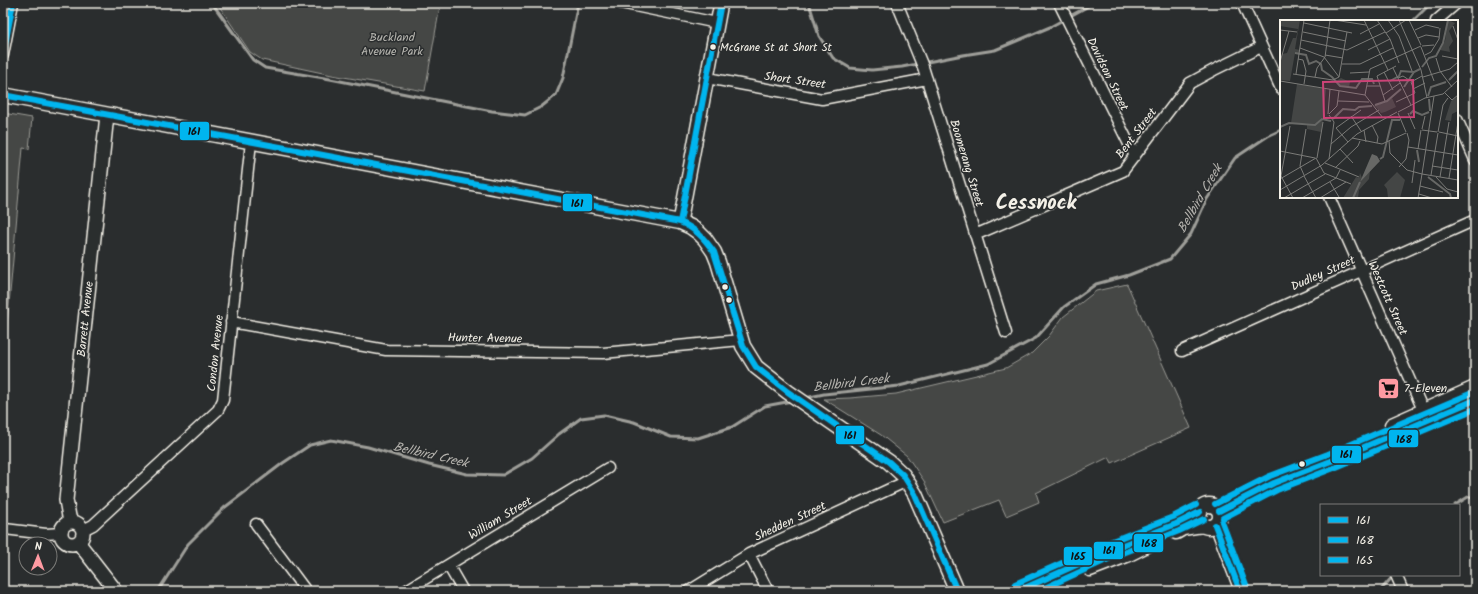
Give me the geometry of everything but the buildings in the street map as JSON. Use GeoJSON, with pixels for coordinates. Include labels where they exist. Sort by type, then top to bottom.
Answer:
{"type":"FeatureCollection","features":[{"type":"Feature","properties":{"kind":"main road"},"geometry":{"type":"LineString","coordinates":[[3,95],[680,222],[691,226],[705,239],[714,252],[741,340],[756,367],[806,405],[875,451],[898,470],[915,494],[957,591]]}},
{"type":"Feature","properties":{"kind":"main road"},"geometry":{"type":"LineString","coordinates":[[1219,511],[1234,502],[1308,468],[1328,456],[1423,410],[1475,388]]}},
{"type":"Feature","properties":{"kind":"main road"},"geometry":{"type":"LineString","coordinates":[[1308,468],[1331,461],[1475,400]]}},
{"type":"Feature","properties":{"kind":"main road"},"geometry":{"type":"LineString","coordinates":[[1423,410],[1432,413],[1449,411]]}},
{"type":"Feature","properties":{"kind":"main road"},"geometry":{"type":"LineString","coordinates":[[1405,429],[1419,418],[1423,410]]}},
{"type":"Feature","properties":{"kind":"main road"},"geometry":{"type":"LineString","coordinates":[[1018,591],[1110,550],[1176,524],[1205,521],[1220,518],[1219,511],[1211,506],[1204,507],[1205,521]]}},
{"type":"Feature","properties":{"kind":"main road"},"geometry":{"type":"LineString","coordinates":[[1038,591],[1129,554],[1183,528],[1205,521]]}},
{"type":"Feature","properties":{"kind":"street"},"geometry":{"type":"LineString","coordinates":[[3,55],[13,3]]}},
{"type":"Feature","properties":{"kind":"street"},"geometry":{"type":"LineString","coordinates":[[620,3],[717,23]]}},
{"type":"Feature","properties":{"kind":"street"},"geometry":{"type":"LineString","coordinates":[[680,222],[721,3]]}},
{"type":"Feature","properties":{"kind":"street","name":"Boomerang Street"},"geometry":{"type":"LineString","coordinates":[[898,3],[927,79],[1006,333]]}},
{"type":"Feature","properties":{"kind":"street"},"geometry":{"type":"LineString","coordinates":[[1242,3],[1280,87]]}},
{"type":"Feature","properties":{"kind":"street"},"geometry":{"type":"LineString","coordinates":[[1437,20],[1456,3]]}},
{"type":"Feature","properties":{"kind":"street","name":"Davidson Street"},"geometry":{"type":"LineString","coordinates":[[1061,7],[1135,156]]}},
{"type":"Feature","properties":{"kind":"street","name":"Bent Street"},"geometry":{"type":"LineString","coordinates":[[975,235],[1123,171],[1190,83],[1261,47]]}},
{"type":"Feature","properties":{"kind":"street","name":"Short Street"},"geometry":{"type":"LineString","coordinates":[[707,78],[822,99],[927,79]]}},
{"type":"Feature","properties":{"kind":"street","name":"Barrett Avenue"},"geometry":{"type":"LineString","coordinates":[[70,522],[66,500],[107,115]]}},
{"type":"Feature","properties":{"kind":"street"},"geometry":{"type":"LineString","coordinates":[[1458,121],[1472,142],[1475,160]]}},
{"type":"Feature","properties":{"kind":"street","name":"Condon Avenue"},"geometry":{"type":"LineString","coordinates":[[82,535],[218,410],[223,400],[251,142]]}},
{"type":"Feature","properties":{"kind":"street","name":"Westcott Street"},"geometry":{"type":"LineString","coordinates":[[1330,198],[1423,410]]}},
{"type":"Feature","properties":{"kind":"street","name":"Dudley Street"},"geometry":{"type":"LineString","coordinates":[[1182,351],[1475,220]]}},
{"type":"Feature","properties":{"kind":"street","name":"Hunter Avenue"},"geometry":{"type":"LineString","coordinates":[[231,322],[386,350],[603,352],[741,340]]}},
{"type":"Feature","properties":{"kind":"street","name":"William Street"},"geometry":{"type":"LineString","coordinates":[[405,591],[608,468]]}},
{"type":"Feature","properties":{"kind":"street","name":"Shedden Street"},"geometry":{"type":"LineString","coordinates":[[689,591],[749,554],[907,481]]}},
{"type":"Feature","properties":{"kind":"street"},"geometry":{"type":"LineString","coordinates":[[1205,521],[1240,591]]}},
{"type":"Feature","properties":{"kind":"street"},"geometry":{"type":"LineString","coordinates":[[82,535],[74,544],[70,544],[64,540],[61,533],[64,526],[70,522],[79,524],[82,535],[81,546],[116,591]]}},
{"type":"Feature","properties":{"kind":"street"},"geometry":{"type":"LineString","coordinates":[[256,524],[306,591]]}},
{"type":"Feature","properties":{"kind":"street"},"geometry":{"type":"LineString","coordinates":[[5,529],[46,534],[61,533]]}},
{"type":"Feature","properties":{"kind":"street"},"geometry":{"type":"LineString","coordinates":[[749,554],[768,591]]}},
{"type":"Feature","properties":{"kind":"street"},"geometry":{"type":"LineString","coordinates":[[448,565],[463,591]]}},
{"type":"Feature","properties":{"kind":"green space","name":"Buckland Avenue Park"},"geometry":{"type":"Polygon","coordinates":[[[217,3],[423,3],[440,6],[425,91],[332,75],[262,60],[250,52],[217,3]]]}},
{"type":"Feature","properties":{"kind":"green space"},"geometry":{"type":"Polygon","coordinates":[[[3,113],[32,118],[29,149],[23,148],[3,371],[3,113]]]}},
{"type":"Feature","properties":{"kind":"green space"},"geometry":{"type":"Polygon","coordinates":[[[1127,284],[1191,428],[1112,463],[1109,457],[1036,493],[1039,502],[1006,516],[999,500],[943,522],[924,481],[907,456],[881,435],[824,399],[896,394],[1006,368],[1032,353],[1049,336],[1063,317],[1096,291],[1127,284]]]}},
{"type":"Feature","properties":{"kind":"waterway"},"geometry":{"type":"LineString","coordinates":[[212,3],[253,60],[265,68],[330,79],[492,111],[525,115],[541,107],[556,95],[563,78],[578,3]]}},
{"type":"Feature","properties":{"kind":"waterway"},"geometry":{"type":"LineString","coordinates":[[809,3],[819,36],[833,58],[850,68],[872,70],[902,67],[995,50],[1050,27],[1094,3]]}},
{"type":"Feature","properties":{"kind":"waterway","name":"Bellbird Creek"},"geometry":{"type":"LineString","coordinates":[[1414,20],[1431,3]]}},
{"type":"Feature","properties":{"kind":"waterway","name":"Bellbird Creek"},"geometry":{"type":"LineString","coordinates":[[805,398],[824,394],[899,386],[988,364],[1036,338],[1064,307],[1096,284],[1129,275],[1170,259],[1191,234],[1207,199],[1235,158],[1268,136],[1280,130]]}},
{"type":"Feature","properties":{"kind":"waterway","name":"Bellbird Creek"},"geometry":{"type":"LineString","coordinates":[[158,591],[188,544],[224,508],[283,463],[310,445],[331,440],[368,447],[429,465],[467,474],[503,475],[532,458],[559,434],[581,418],[604,415],[634,422],[671,437],[698,438],[732,427],[765,406],[792,401]]}},
{"type":"Feature","properties":{"kind":"waterway"},"geometry":{"type":"LineString","coordinates":[[1457,504],[1468,497],[1475,497]]}},
{"type":"Feature","properties":{"kind":"waterway"},"geometry":{"type":"LineString","coordinates":[[1380,591],[1393,576]]}},
{"type":"Feature","properties":{"kind":"transit line","name":"161"},"geometry":{"type":"LineString","coordinates":[[3,55],[13,3]]}},
{"type":"Feature","properties":{"kind":"transit line","name":"161"},"geometry":{"type":"LineString","coordinates":[[680,222],[721,3]]}},
{"type":"Feature","properties":{"kind":"transit line","name":"161"},"geometry":{"type":"LineString","coordinates":[[3,95],[680,222],[686,225],[699,234],[714,252],[743,346],[756,367],[788,392],[889,462],[903,475],[915,494],[957,591]]}},
{"type":"Feature","properties":{"kind":"transit line","name":"165"},"geometry":{"type":"LineString","coordinates":[[1215,504],[1270,476],[1328,454],[1472,393]]}},
{"type":"Feature","properties":{"kind":"transit line","name":"161"},"geometry":{"type":"LineString","coordinates":[[1219,511],[1274,483],[1331,461],[1475,400]]}},
{"type":"Feature","properties":{"kind":"transit line","name":"168"},"geometry":{"type":"LineString","coordinates":[[1223,518],[1277,490],[1334,468],[1475,409]]}},
{"type":"Feature","properties":{"kind":"transit line","name":"165"},"geometry":{"type":"LineString","coordinates":[[1015,584],[1107,543],[1173,517],[1196,505]]}},
{"type":"Feature","properties":{"kind":"transit line","name":"161"},"geometry":{"type":"LineString","coordinates":[[1018,591],[1110,550],[1176,524],[1200,512]]}},
{"type":"Feature","properties":{"kind":"transit line","name":"168"},"geometry":{"type":"LineString","coordinates":[[1038,591],[1113,557],[1179,531],[1204,519]]}},
{"type":"Feature","properties":{"kind":"transit line","name":"165"},"geometry":{"type":"LineString","coordinates":[[1222,522],[1247,588]]}},
{"type":"Feature","properties":{"kind":"transit line","name":"161"},"geometry":{"type":"LineString","coordinates":[[1215,525],[1240,591]]}},
{"type":"Feature","properties":{"kind":"place","name":"McGrane St at Short St"},"geometry":{"type":"Point","coordinates":[713,47]}},
{"type":"Feature","properties":{"kind":"place","name":"7-Eleven"},"geometry":{"type":"Point","coordinates":[1389,388]}},
{"type":"Feature","properties":{"kind":"district","name":"Cessnock"},"geometry":{"type":"Point","coordinates":[1036,202]}}]}
